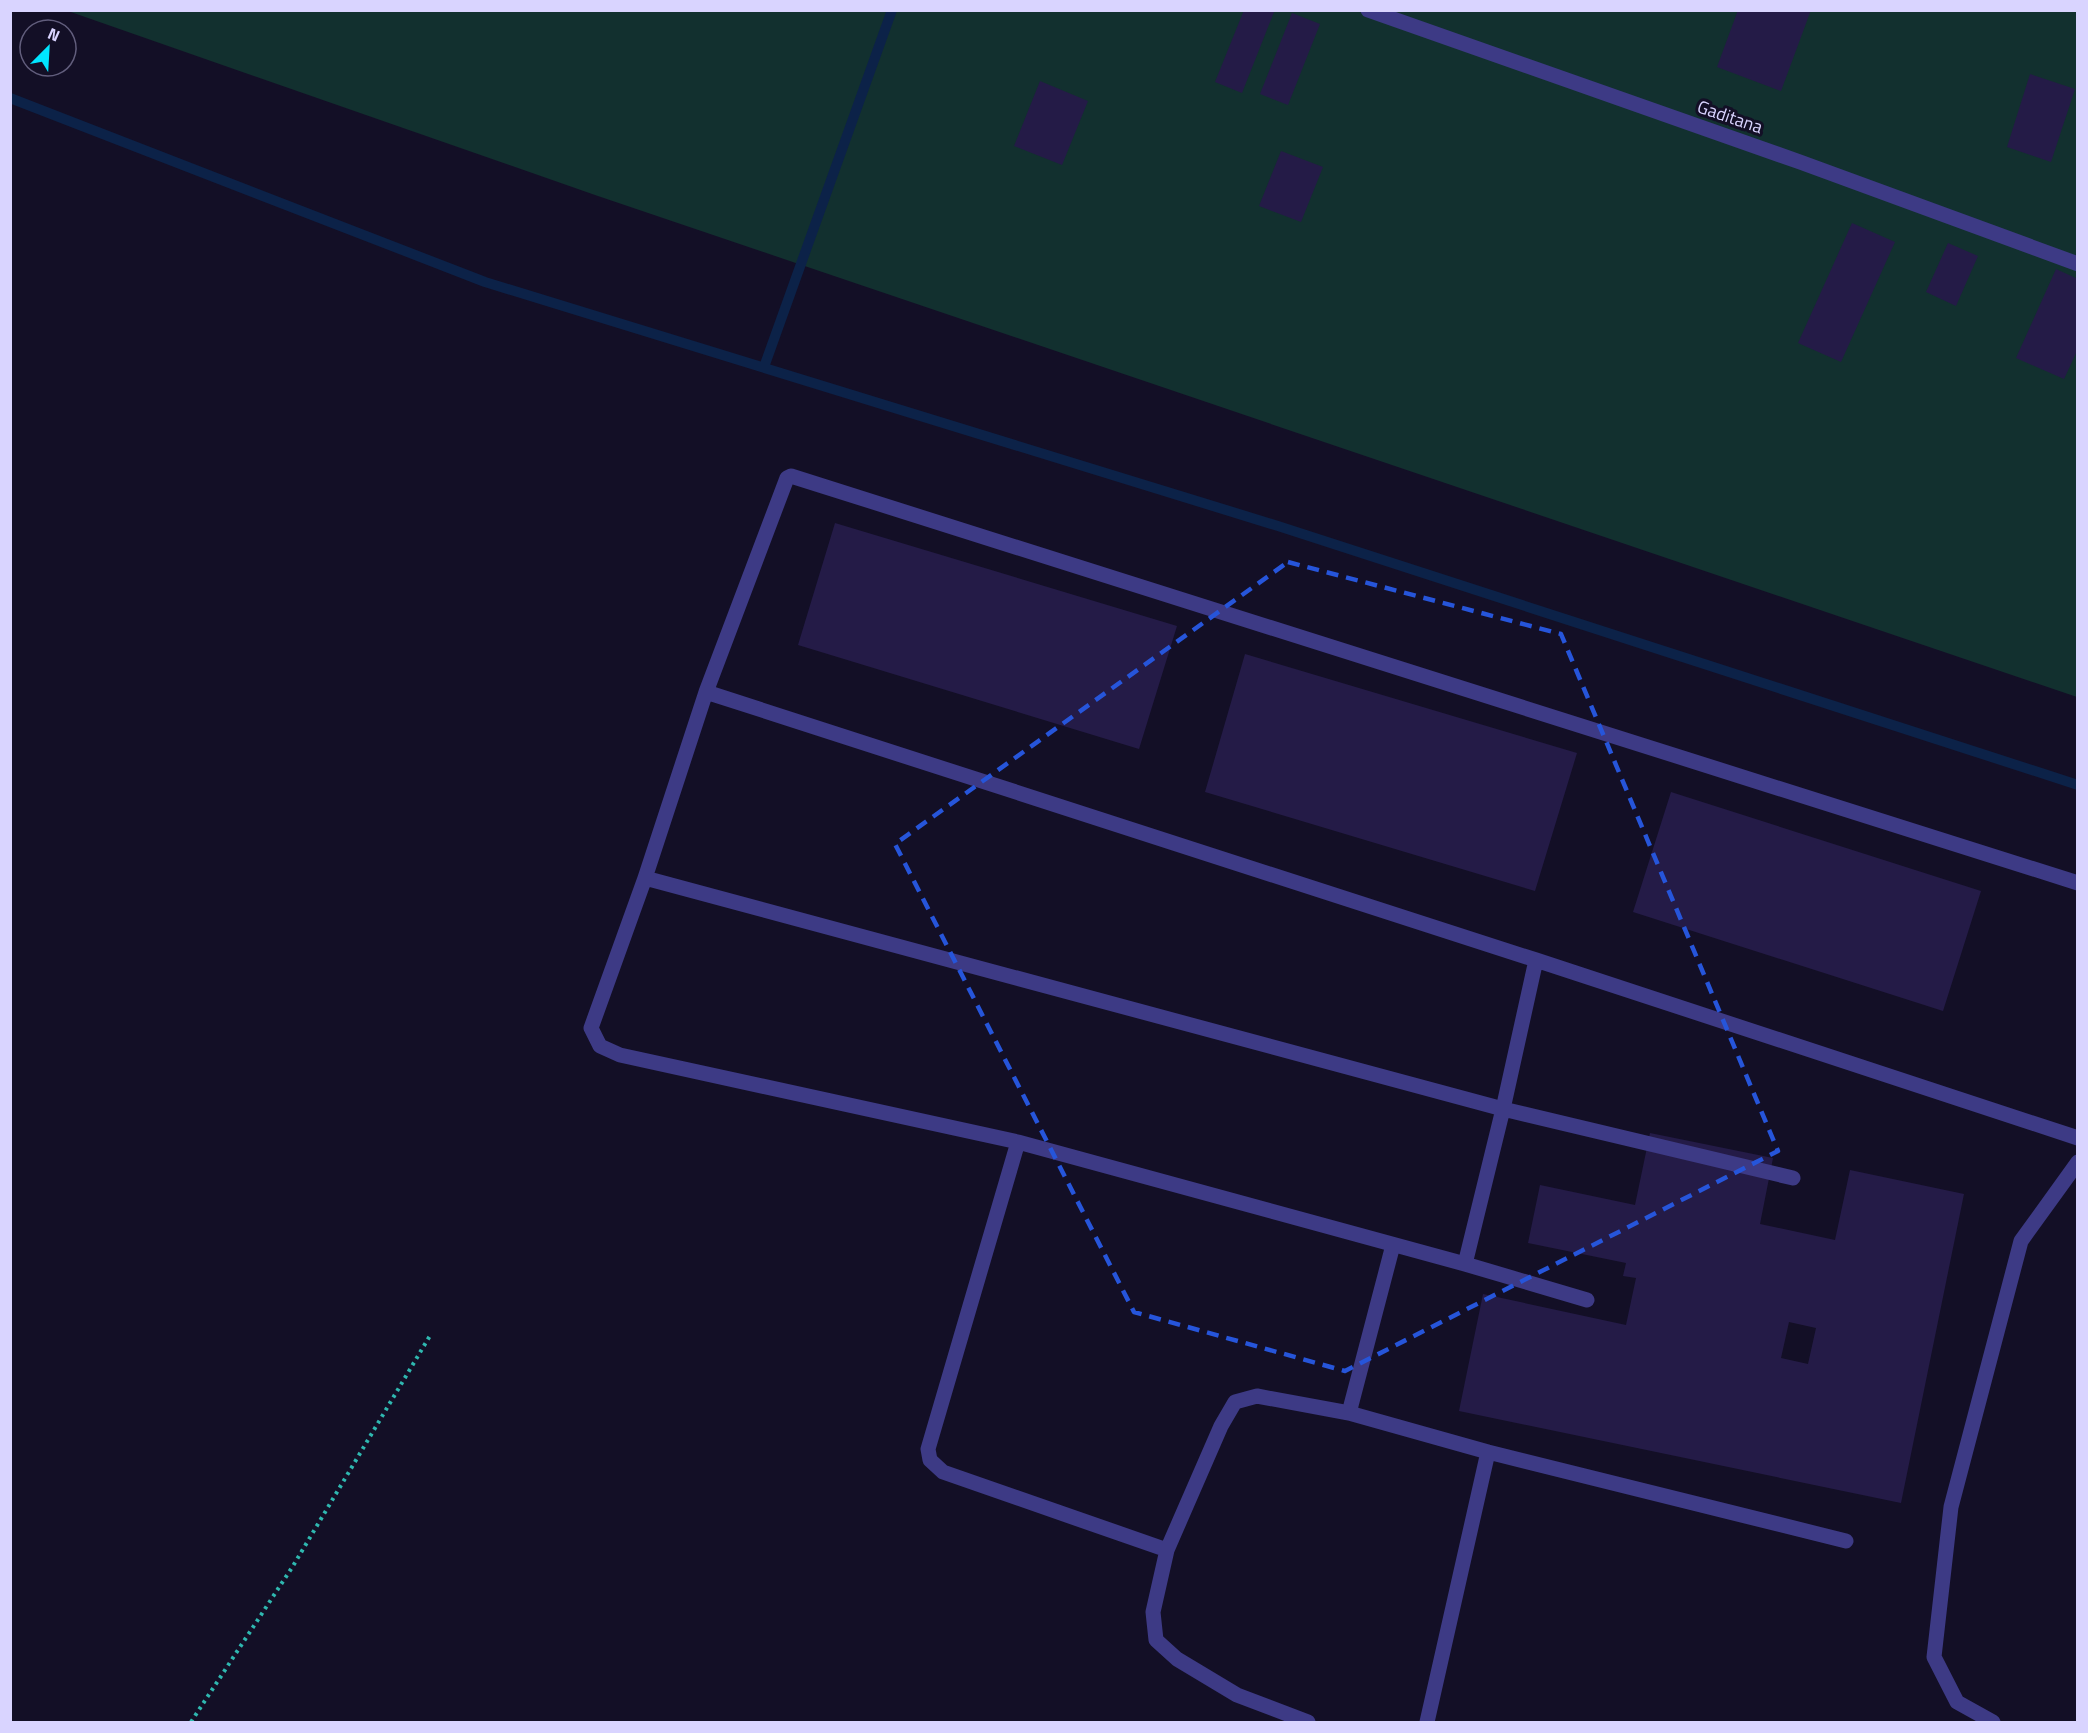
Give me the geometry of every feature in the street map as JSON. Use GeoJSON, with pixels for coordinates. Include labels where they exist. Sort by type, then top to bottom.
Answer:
{"type":"FeatureCollection","features":[{"type":"Feature","properties":{"kind":"street","name":"Gaditana"},"geometry":{"type":"LineString","coordinates":[[1368,10],[1800,162],[2078,264]]}},
{"type":"Feature","properties":{"kind":"street"},"geometry":{"type":"LineString","coordinates":[[1587,1299],[1018,1142],[620,1055],[600,1046],[591,1028],[645,878],[706,692],[787,478],[791,476],[2078,884]]}},
{"type":"Feature","properties":{"kind":"street"},"geometry":{"type":"LineString","coordinates":[[706,692],[2078,1138]]}},
{"type":"Feature","properties":{"kind":"street"},"geometry":{"type":"LineString","coordinates":[[645,878],[1503,1109],[1793,1179]]}},
{"type":"Feature","properties":{"kind":"street"},"geometry":{"type":"LineString","coordinates":[[1465,1264],[1536,960]]}},
{"type":"Feature","properties":{"kind":"street"},"geometry":{"type":"LineString","coordinates":[[1018,1142],[928,1449],[930,1460],[943,1472],[1167,1550]]}},
{"type":"Feature","properties":{"kind":"street"},"geometry":{"type":"LineString","coordinates":[[1993,1722],[1957,1702],[1934,1657],[1951,1507],[2021,1241],[2078,1162]]}},
{"type":"Feature","properties":{"kind":"street"},"geometry":{"type":"LineString","coordinates":[[1349,1413],[1393,1245]]}},
{"type":"Feature","properties":{"kind":"street"},"geometry":{"type":"LineString","coordinates":[[1308,1722],[1237,1695],[1177,1659],[1156,1640],[1153,1612],[1167,1550],[1221,1426],[1235,1402],[1257,1396],[1349,1413],[1488,1452],[1846,1541]]}},
{"type":"Feature","properties":{"kind":"street"},"geometry":{"type":"LineString","coordinates":[[1427,1722],[1488,1452]]}},
{"type":"Feature","properties":{"kind":"path"},"geometry":{"type":"LineString","coordinates":[[191,1722],[293,1566],[431,1334]]}},
{"type":"Feature","properties":{"kind":"highlighted area"},"geometry":{"type":"Polygon","coordinates":[[[1288,562],[1561,634],[1778,1151],[1345,1371],[1134,1312],[895,844],[1288,562]]]}},
{"type":"Feature","properties":{"kind":"green space"},"geometry":{"type":"Polygon","coordinates":[[[68,11],[2077,11],[2077,697],[595,195],[68,11]]]}},
{"type":"Feature","properties":{"kind":"building"},"geometry":{"type":"Polygon","coordinates":[[[1244,10],[1274,12],[1242,93],[1215,82],[1244,10]]]}},
{"type":"Feature","properties":{"kind":"building"},"geometry":{"type":"Polygon","coordinates":[[[1738,10],[1811,10],[1781,91],[1717,67],[1738,10]]]}},
{"type":"Feature","properties":{"kind":"building"},"geometry":{"type":"Polygon","coordinates":[[[1292,13],[1320,24],[1288,105],[1260,94],[1292,13]]]}},
{"type":"Feature","properties":{"kind":"building"},"geometry":{"type":"Polygon","coordinates":[[[2030,74],[2075,89],[2051,162],[2007,147],[2030,74]]]}},
{"type":"Feature","properties":{"kind":"building"},"geometry":{"type":"Polygon","coordinates":[[[1040,81],[1088,101],[1062,165],[1014,146],[1040,81]]]}},
{"type":"Feature","properties":{"kind":"building"},"geometry":{"type":"Polygon","coordinates":[[[1281,151],[1323,167],[1301,222],[1259,206],[1281,151]]]}},
{"type":"Feature","properties":{"kind":"building"},"geometry":{"type":"Polygon","coordinates":[[[1852,223],[1895,242],[1841,362],[1798,343],[1852,223]]]}},
{"type":"Feature","properties":{"kind":"building"},"geometry":{"type":"Polygon","coordinates":[[[1948,243],[1978,256],[1956,306],[1926,292],[1948,243]]]}},
{"type":"Feature","properties":{"kind":"building"},"geometry":{"type":"Polygon","coordinates":[[[2056,269],[2078,279],[2078,349],[2064,379],[2016,358],[2056,269]]]}},
{"type":"Feature","properties":{"kind":"building"},"geometry":{"type":"Polygon","coordinates":[[[835,523],[1177,626],[1139,749],[798,645],[835,523]]]}},
{"type":"Feature","properties":{"kind":"building"},"geometry":{"type":"Polygon","coordinates":[[[1245,654],[1577,753],[1535,891],[1205,792],[1245,654]]]}},
{"type":"Feature","properties":{"kind":"building"},"geometry":{"type":"Polygon","coordinates":[[[1671,792],[1981,891],[1943,1011],[1633,912],[1671,792]]]}},
{"type":"Feature","properties":{"kind":"building"},"geometry":{"type":"Polygon","coordinates":[[[1650,1133],[1773,1158],[1760,1224],[1835,1240],[1850,1170],[1964,1194],[1901,1503],[1459,1411],[1483,1294],[1626,1325],[1636,1278],[1623,1276],[1626,1263],[1528,1243],[1540,1185],[1635,1205],[1650,1133]],[[1789,1322],[1781,1358],[1808,1364],[1816,1328],[1789,1322]]]}},
{"type":"Feature","properties":{"kind":"waterway"},"geometry":{"type":"LineString","coordinates":[[764,367],[892,10]]}},
{"type":"Feature","properties":{"kind":"waterway"},"geometry":{"type":"LineString","coordinates":[[10,98],[485,282],[1278,526],[2078,785]]}}]}
